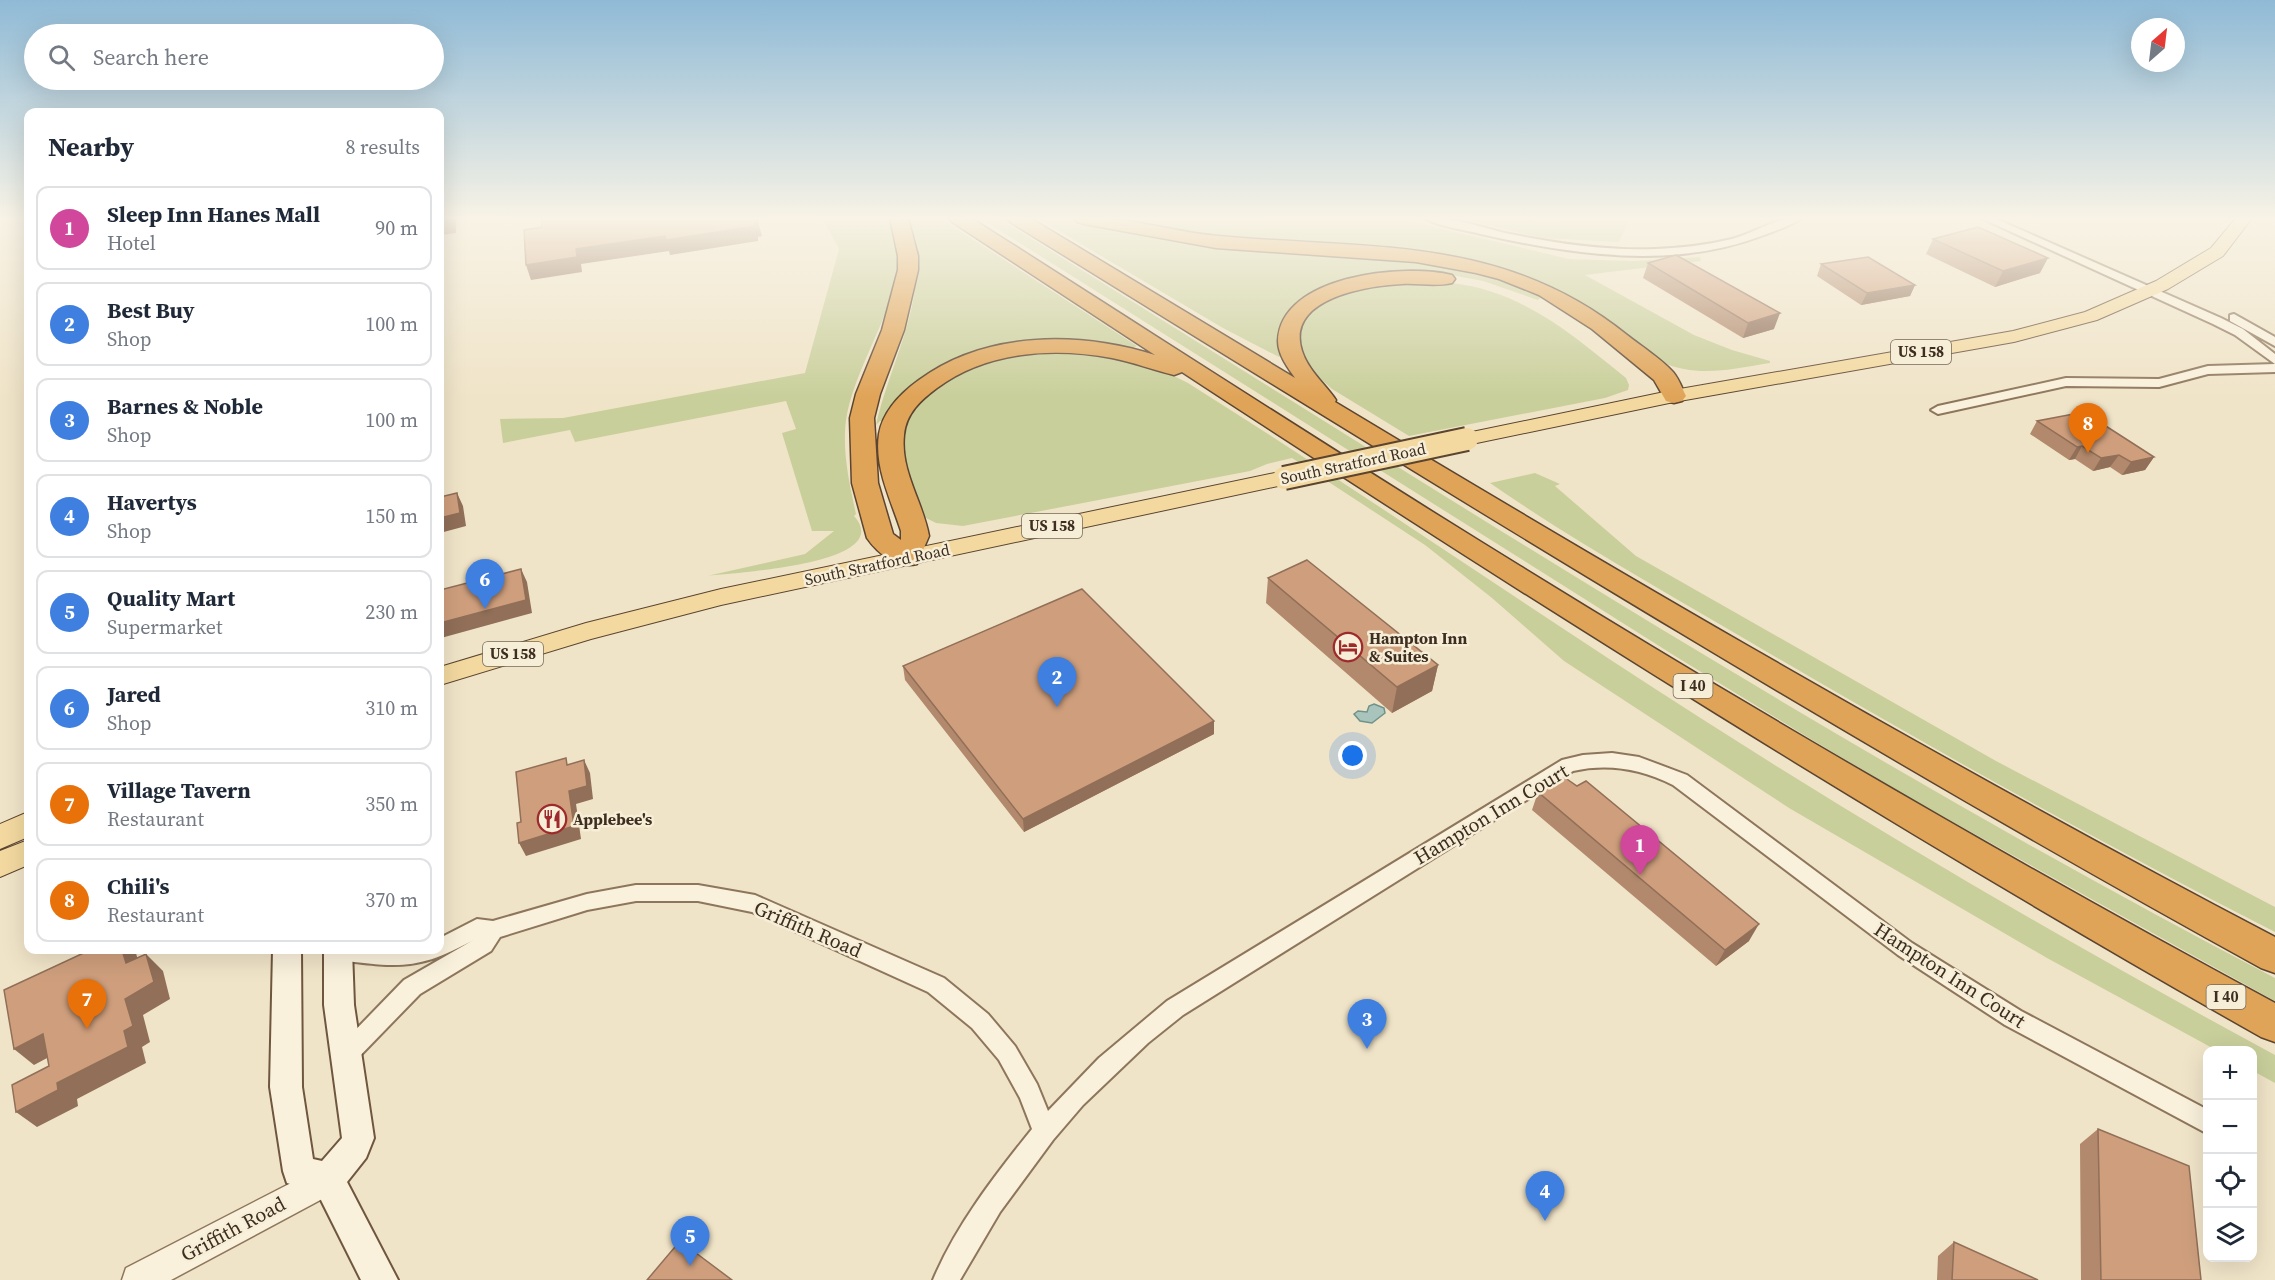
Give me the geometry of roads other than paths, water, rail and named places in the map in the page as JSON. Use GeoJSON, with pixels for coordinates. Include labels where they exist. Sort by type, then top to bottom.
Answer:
{"type":"FeatureCollection","features":[{"type":"Feature","properties":{"kind":"highway"},"geometry":{"type":"LineString","coordinates":[[906,278],[893,330],[868,394],[862,418],[862,439],[865,483],[881,538],[907,558],[915,536],[892,465],[891,436],[895,422],[906,402],[938,375],[967,362],[1009,350],[1045,346],[1082,346],[1119,351],[1164,364],[1219,385]]}},
{"type":"Feature","properties":{"kind":"highway","name":"I 40"},"geometry":{"type":"LineString","coordinates":[[1052,278],[1583,618],[1767,731],[1959,845],[2275,1024]]}},
{"type":"Feature","properties":{"kind":"highway"},"geometry":{"type":"LineString","coordinates":[[1115,278],[1786,686],[2147,889],[2275,956]]}},
{"type":"Feature","properties":{"kind":"highway"},"geometry":{"type":"LineString","coordinates":[[1331,410],[1292,353],[1289,341],[1292,325],[1309,303],[1327,293],[1363,281],[1391,278]]}},
{"type":"Feature","properties":{"kind":"highway"},"geometry":{"type":"LineString","coordinates":[[1410,278],[1452,280],[1518,297],[1564,323],[1637,381],[1674,396]]}},
{"type":"Feature","properties":{"kind":"highway"},"geometry":{"type":"LineString","coordinates":[[1515,278],[1546,291],[1600,324],[1664,376],[1674,396]]}},
{"type":"Feature","properties":{"kind":"main road","name":"South Stratford Road"},"geometry":{"type":"LineString","coordinates":[[444,675],[570,636],[721,597],[1674,396],[2014,336],[2091,316],[2156,288],[2173,278]]}},
{"type":"Feature","properties":{"kind":"main road"},"geometry":{"type":"LineString","coordinates":[[0,837],[24,826]]}},
{"type":"Feature","properties":{"kind":"main road"},"geometry":{"type":"LineString","coordinates":[[0,865],[24,854]]}},
{"type":"Feature","properties":{"kind":"main road"},"geometry":{"type":"LineString","coordinates":[[287,954],[286,1087],[299,1171],[328,1179],[380,1280]]}},
{"type":"Feature","properties":{"kind":"main road"},"geometry":{"type":"LineString","coordinates":[[328,1179],[355,1147],[358,1138],[339,1005],[338,954]]}},
{"type":"Feature","properties":{"kind":"street"},"geometry":{"type":"LineString","coordinates":[[2131,278],[2232,317],[2275,342]]}},
{"type":"Feature","properties":{"kind":"street"},"geometry":{"type":"LineString","coordinates":[[2134,278],[2239,332],[2275,360]]}},
{"type":"Feature","properties":{"kind":"street"},"geometry":{"type":"LineString","coordinates":[[1938,410],[2066,382],[2159,383],[2208,370],[2275,368]]}},
{"type":"Feature","properties":{"kind":"street","name":"Hampton Inn Court"},"geometry":{"type":"LineString","coordinates":[[946,1280],[990,1205],[1045,1132],[1126,1047],[1175,1008],[1568,765],[1603,759],[1637,763],[1659,769],[1680,780],[1905,949],[2013,1018],[2203,1120]]}},
{"type":"Feature","properties":{"kind":"street","name":"Griffith Road"},"geometry":{"type":"LineString","coordinates":[[444,946],[477,928],[493,930],[587,902],[636,893],[698,893],[755,904],[936,985],[980,1021],[1006,1053],[1029,1092],[1045,1132]]}},
{"type":"Feature","properties":{"kind":"street"},"geometry":{"type":"LineString","coordinates":[[345,1056],[412,987],[484,945],[493,930]]}},
{"type":"Feature","properties":{"kind":"street","name":"Griffith Road"},"geometry":{"type":"LineString","coordinates":[[368,954],[398,958],[424,954]]}},
{"type":"Feature","properties":{"kind":"street","name":"Griffith Road"},"geometry":{"type":"LineString","coordinates":[[138,1280],[328,1179]]}},
{"type":"Feature","properties":{"kind":"water"},"geometry":{"type":"Polygon","coordinates":[[[1374,704],[1384,708],[1385,713],[1372,723],[1360,721],[1354,714],[1358,711],[1367,712],[1369,706],[1374,704]]]}},
{"type":"Feature","properties":{"kind":"place","name":"Chili's"},"geometry":{"type":"Point","coordinates":[2088,453]}},
{"type":"Feature","properties":{"kind":"place","name":"Jared"},"geometry":{"type":"Point","coordinates":[485,609]}},
{"type":"Feature","properties":{"kind":"place","name":"Hampton Inn & Suites"},"geometry":{"type":"Point","coordinates":[1348,647]}},
{"type":"Feature","properties":{"kind":"place","name":"Best Buy"},"geometry":{"type":"Point","coordinates":[1057,707]}},
{"type":"Feature","properties":{"kind":"place","name":"Applebee's"},"geometry":{"type":"Point","coordinates":[552,819]}},
{"type":"Feature","properties":{"kind":"place","name":"Sleep Inn Hanes Mall"},"geometry":{"type":"Point","coordinates":[1640,875]}},
{"type":"Feature","properties":{"kind":"place","name":"Village Tavern"},"geometry":{"type":"Point","coordinates":[87,1029]}},
{"type":"Feature","properties":{"kind":"place","name":"Barnes & Noble"},"geometry":{"type":"Point","coordinates":[1367,1049]}},
{"type":"Feature","properties":{"kind":"place","name":"Havertys"},"geometry":{"type":"Point","coordinates":[1545,1221]}},
{"type":"Feature","properties":{"kind":"place","name":"Quality Mart"},"geometry":{"type":"Point","coordinates":[690,1266]}}]}
